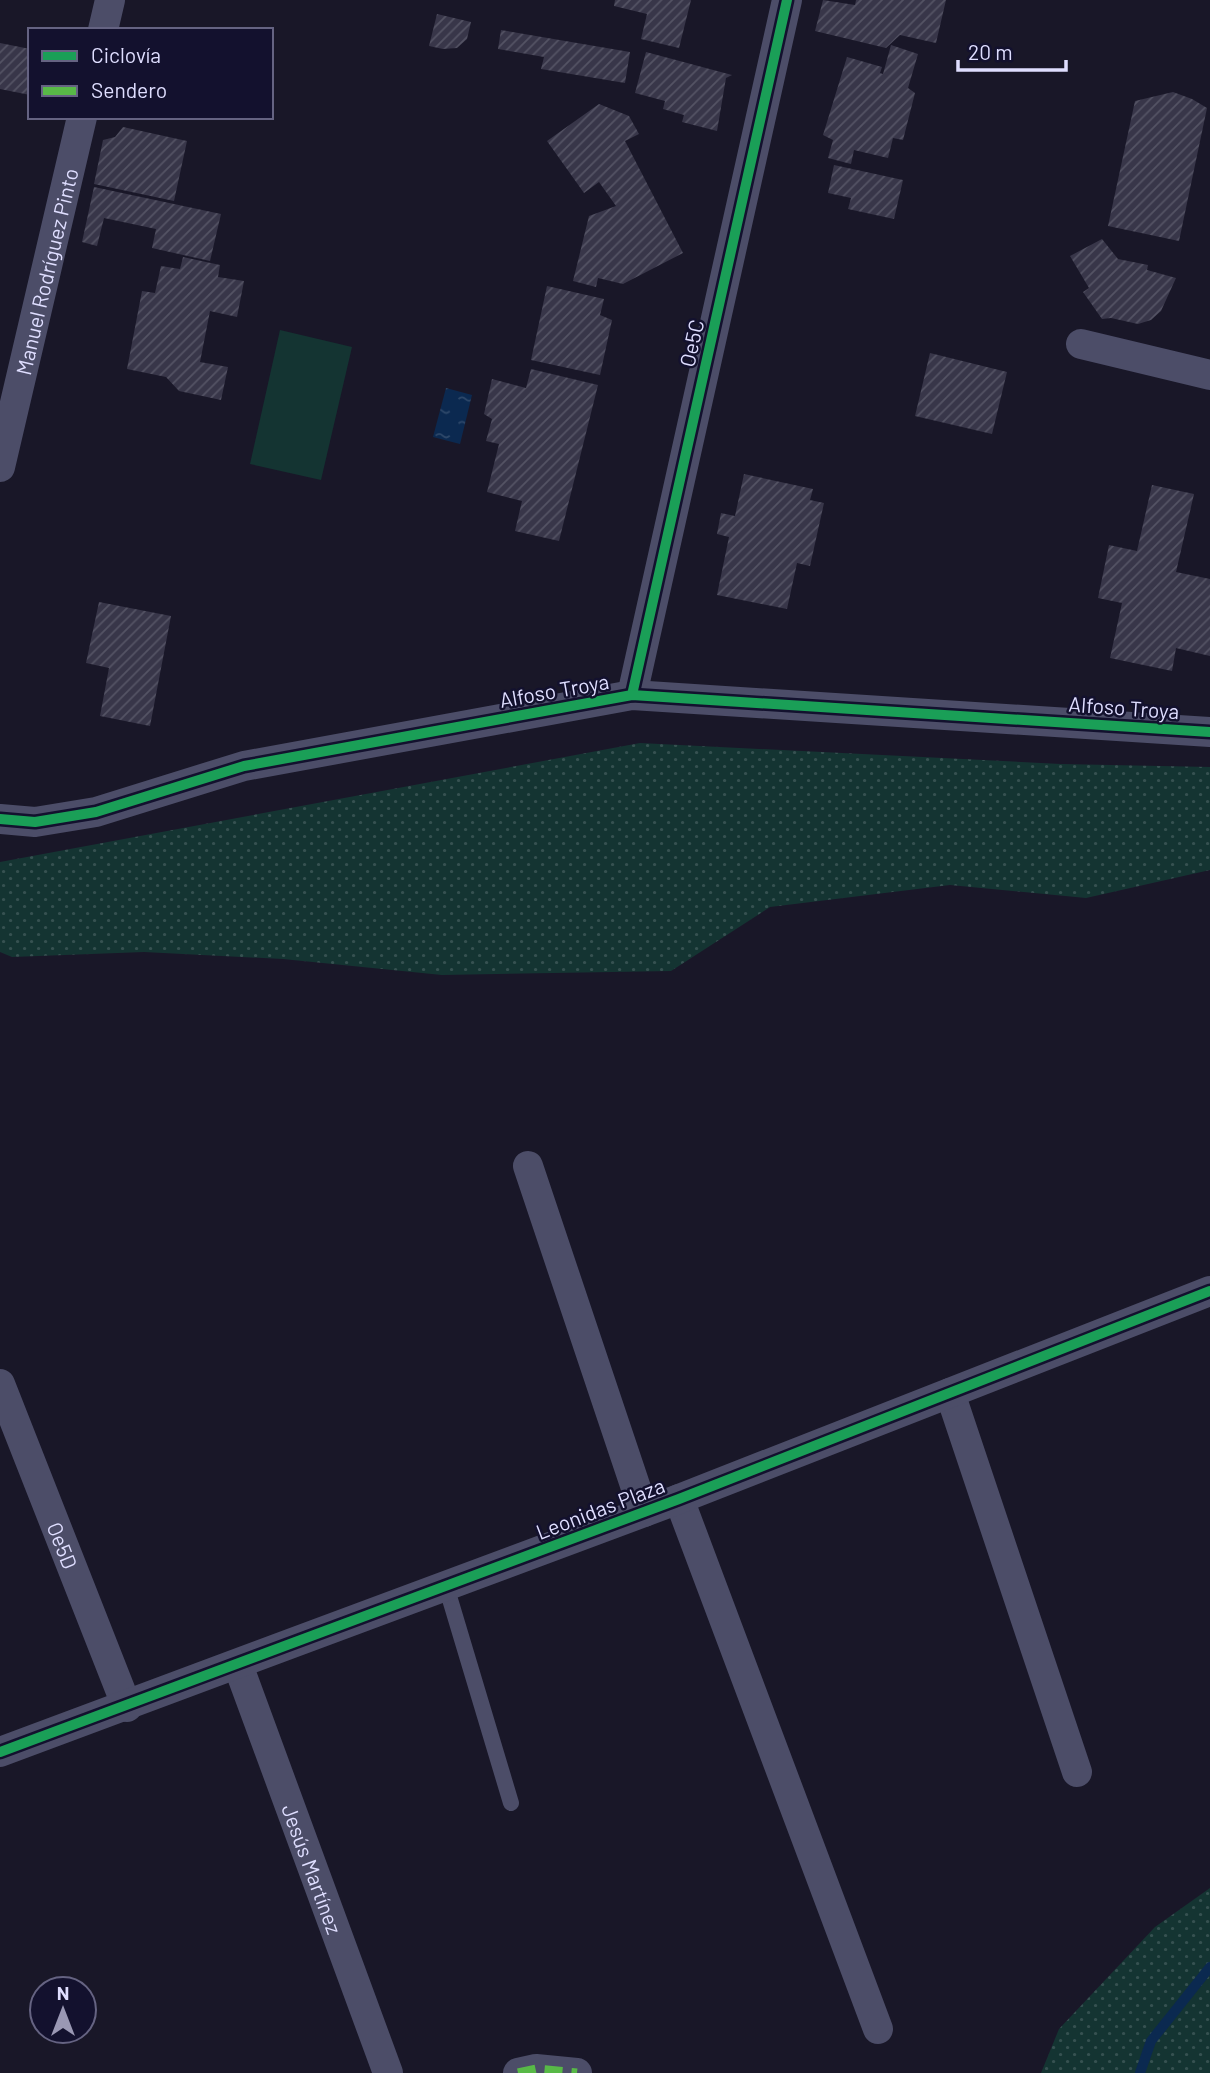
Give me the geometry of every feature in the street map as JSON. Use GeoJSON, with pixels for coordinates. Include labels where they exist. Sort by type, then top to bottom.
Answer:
{"type":"FeatureCollection","features":[{"type":"Feature","properties":{"kind":"street"},"geometry":{"type":"LineString","coordinates":[[103,28],[110,0]]}},
{"type":"Feature","properties":{"kind":"street","name":"Oe5C"},"geometry":{"type":"LineString","coordinates":[[632,695],[787,0]]}},
{"type":"Feature","properties":{"kind":"street","name":"Manuel Rodríguez Pinto"},"geometry":{"type":"LineString","coordinates":[[0,467],[82,119]]}},
{"type":"Feature","properties":{"kind":"street"},"geometry":{"type":"LineString","coordinates":[[1081,344],[1210,375]]}},
{"type":"Feature","properties":{"kind":"street","name":"Alfoso Troya"},"geometry":{"type":"LineString","coordinates":[[0,819],[35,822],[96,812],[244,766],[632,695],[1210,732]]}},
{"type":"Feature","properties":{"kind":"street"},"geometry":{"type":"LineString","coordinates":[[528,1166],[644,1512]]}},
{"type":"Feature","properties":{"kind":"street","name":"Leonidas Plaza"},"geometry":{"type":"LineString","coordinates":[[0,1752],[127,1707],[679,1499],[1210,1291]]}},
{"type":"Feature","properties":{"kind":"street","name":"Oe5D"},"geometry":{"type":"LineString","coordinates":[[0,1384],[127,1707]]}},
{"type":"Feature","properties":{"kind":"street"},"geometry":{"type":"LineString","coordinates":[[950,1393],[1077,1772]]}},
{"type":"Feature","properties":{"kind":"street"},"geometry":{"type":"LineString","coordinates":[[679,1499],[878,2029]]}},
{"type":"Feature","properties":{"kind":"street","name":"Jesús Martínez"},"geometry":{"type":"LineString","coordinates":[[237,1665],[388,2073]]}},
{"type":"Feature","properties":{"kind":"street"},"geometry":{"type":"LineString","coordinates":[[518,2073],[536,2069],[577,2073]]}},
{"type":"Feature","properties":{"kind":"lane"},"geometry":{"type":"LineString","coordinates":[[446,1586],[511,1803]]}},
{"type":"Feature","properties":{"kind":"green space"},"geometry":{"type":"Polygon","coordinates":[[[280,330],[352,347],[321,480],[250,464],[280,330]]]}},
{"type":"Feature","properties":{"kind":"green space"},"geometry":{"type":"Polygon","coordinates":[[[640,743],[1061,764],[1210,767],[1210,870],[1086,898],[950,885],[770,907],[671,971],[442,975],[283,959],[144,952],[12,957],[0,952],[0,862],[640,743]]]}},
{"type":"Feature","properties":{"kind":"green space"},"geometry":{"type":"Polygon","coordinates":[[[1210,1888],[1210,2073],[1041,2073],[1059,2029],[1155,1927],[1210,1888]]]}},
{"type":"Feature","properties":{"kind":"water"},"geometry":{"type":"Polygon","coordinates":[[[446,388],[472,395],[460,444],[433,437],[446,388]]]}},
{"type":"Feature","properties":{"kind":"building"},"geometry":{"type":"Polygon","coordinates":[[[615,0],[691,0],[679,48],[641,39],[647,14],[614,6],[615,0]]]}},
{"type":"Feature","properties":{"kind":"building"},"geometry":{"type":"Polygon","coordinates":[[[823,0],[855,5],[856,0],[946,0],[936,43],[900,35],[886,48],[815,31],[823,0]]]}},
{"type":"Feature","properties":{"kind":"building"},"geometry":{"type":"Polygon","coordinates":[[[437,14],[471,22],[467,39],[457,48],[429,46],[437,14]]]}},
{"type":"Feature","properties":{"kind":"building"},"geometry":{"type":"Polygon","coordinates":[[[501,30],[630,52],[625,83],[541,69],[544,57],[498,49],[501,30]]]}},
{"type":"Feature","properties":{"kind":"building"},"geometry":{"type":"Polygon","coordinates":[[[0,43],[28,49],[28,95],[0,89],[0,43]]]}},
{"type":"Feature","properties":{"kind":"building"},"geometry":{"type":"Polygon","coordinates":[[[891,45],[918,54],[908,88],[915,93],[903,140],[893,138],[888,158],[854,150],[851,164],[828,158],[833,140],[823,135],[847,57],[882,67],[880,73],[883,74],[891,45]]]}},
{"type":"Feature","properties":{"kind":"building"},"geometry":{"type":"Polygon","coordinates":[[[646,52],[732,75],[726,78],[717,131],[682,122],[684,115],[663,109],[665,101],[635,93],[646,52]]]}},
{"type":"Feature","properties":{"kind":"building"},"geometry":{"type":"Polygon","coordinates":[[[1173,92],[1207,108],[1179,241],[1108,226],[1135,101],[1173,92]]]}},
{"type":"Feature","properties":{"kind":"building"},"geometry":{"type":"Polygon","coordinates":[[[599,104],[629,116],[639,134],[625,141],[683,253],[623,284],[598,278],[596,287],[573,281],[589,216],[616,206],[599,182],[584,193],[547,141],[599,104]]]}},
{"type":"Feature","properties":{"kind":"building"},"geometry":{"type":"Polygon","coordinates":[[[123,127],[187,141],[174,201],[94,184],[103,140],[115,137],[123,127]]]}},
{"type":"Feature","properties":{"kind":"building"},"geometry":{"type":"Polygon","coordinates":[[[834,165],[903,180],[894,219],[848,209],[851,198],[828,193],[834,165]]]}},
{"type":"Feature","properties":{"kind":"building"},"geometry":{"type":"Polygon","coordinates":[[[94,187],[221,214],[210,261],[152,248],[156,229],[104,218],[97,246],[82,242],[94,187]]]}},
{"type":"Feature","properties":{"kind":"building"},"geometry":{"type":"Polygon","coordinates":[[[1102,239],[1118,259],[1148,265],[1147,270],[1176,278],[1161,311],[1151,320],[1138,324],[1111,318],[1102,319],[1083,292],[1089,288],[1070,256],[1102,239]]]}},
{"type":"Feature","properties":{"kind":"building"},"geometry":{"type":"Polygon","coordinates":[[[183,257],[220,265],[218,277],[244,281],[237,317],[210,311],[200,362],[228,367],[221,400],[179,391],[166,377],[127,369],[142,291],[155,293],[161,266],[180,269],[183,257]]]}},
{"type":"Feature","properties":{"kind":"building"},"geometry":{"type":"Polygon","coordinates":[[[547,286],[604,299],[600,315],[612,320],[600,375],[531,360],[547,286]]]}},
{"type":"Feature","properties":{"kind":"building"},"geometry":{"type":"Polygon","coordinates":[[[930,353],[1007,372],[992,434],[915,416],[930,353]]]}},
{"type":"Feature","properties":{"kind":"building"},"geometry":{"type":"Polygon","coordinates":[[[531,369],[598,385],[559,541],[515,531],[522,501],[487,492],[499,444],[486,441],[492,419],[484,414],[492,379],[526,388],[531,369]]]}},
{"type":"Feature","properties":{"kind":"building"},"geometry":{"type":"Polygon","coordinates":[[[744,474],[813,489],[810,500],[824,503],[810,566],[797,563],[787,609],[717,595],[729,537],[717,534],[721,513],[735,516],[744,474]]]}},
{"type":"Feature","properties":{"kind":"building"},"geometry":{"type":"Polygon","coordinates":[[[1152,485],[1194,494],[1176,572],[1210,579],[1210,656],[1176,648],[1172,671],[1110,658],[1122,603],[1098,598],[1109,545],[1137,551],[1152,485]]]}},
{"type":"Feature","properties":{"kind":"building"},"geometry":{"type":"Polygon","coordinates":[[[99,602],[171,616],[150,726],[100,716],[109,668],[86,663],[99,602]]]}},
{"type":"Feature","properties":{"kind":"waterway"},"geometry":{"type":"LineString","coordinates":[[1140,2073],[1151,2041],[1210,1967]]}},
{"type":"Feature","properties":{"kind":"marked path"},"geometry":{"type":"LineString","coordinates":[[518,2073],[536,2069],[577,2073]]}},
{"type":"Feature","properties":{"kind":"cycle path"},"geometry":{"type":"LineString","coordinates":[[632,695],[787,0]]}},
{"type":"Feature","properties":{"kind":"cycle path"},"geometry":{"type":"LineString","coordinates":[[0,819],[35,822],[96,812],[244,766],[632,695],[1210,732]]}},
{"type":"Feature","properties":{"kind":"cycle path"},"geometry":{"type":"LineString","coordinates":[[0,1752],[679,1499],[1210,1291]]}}]}
